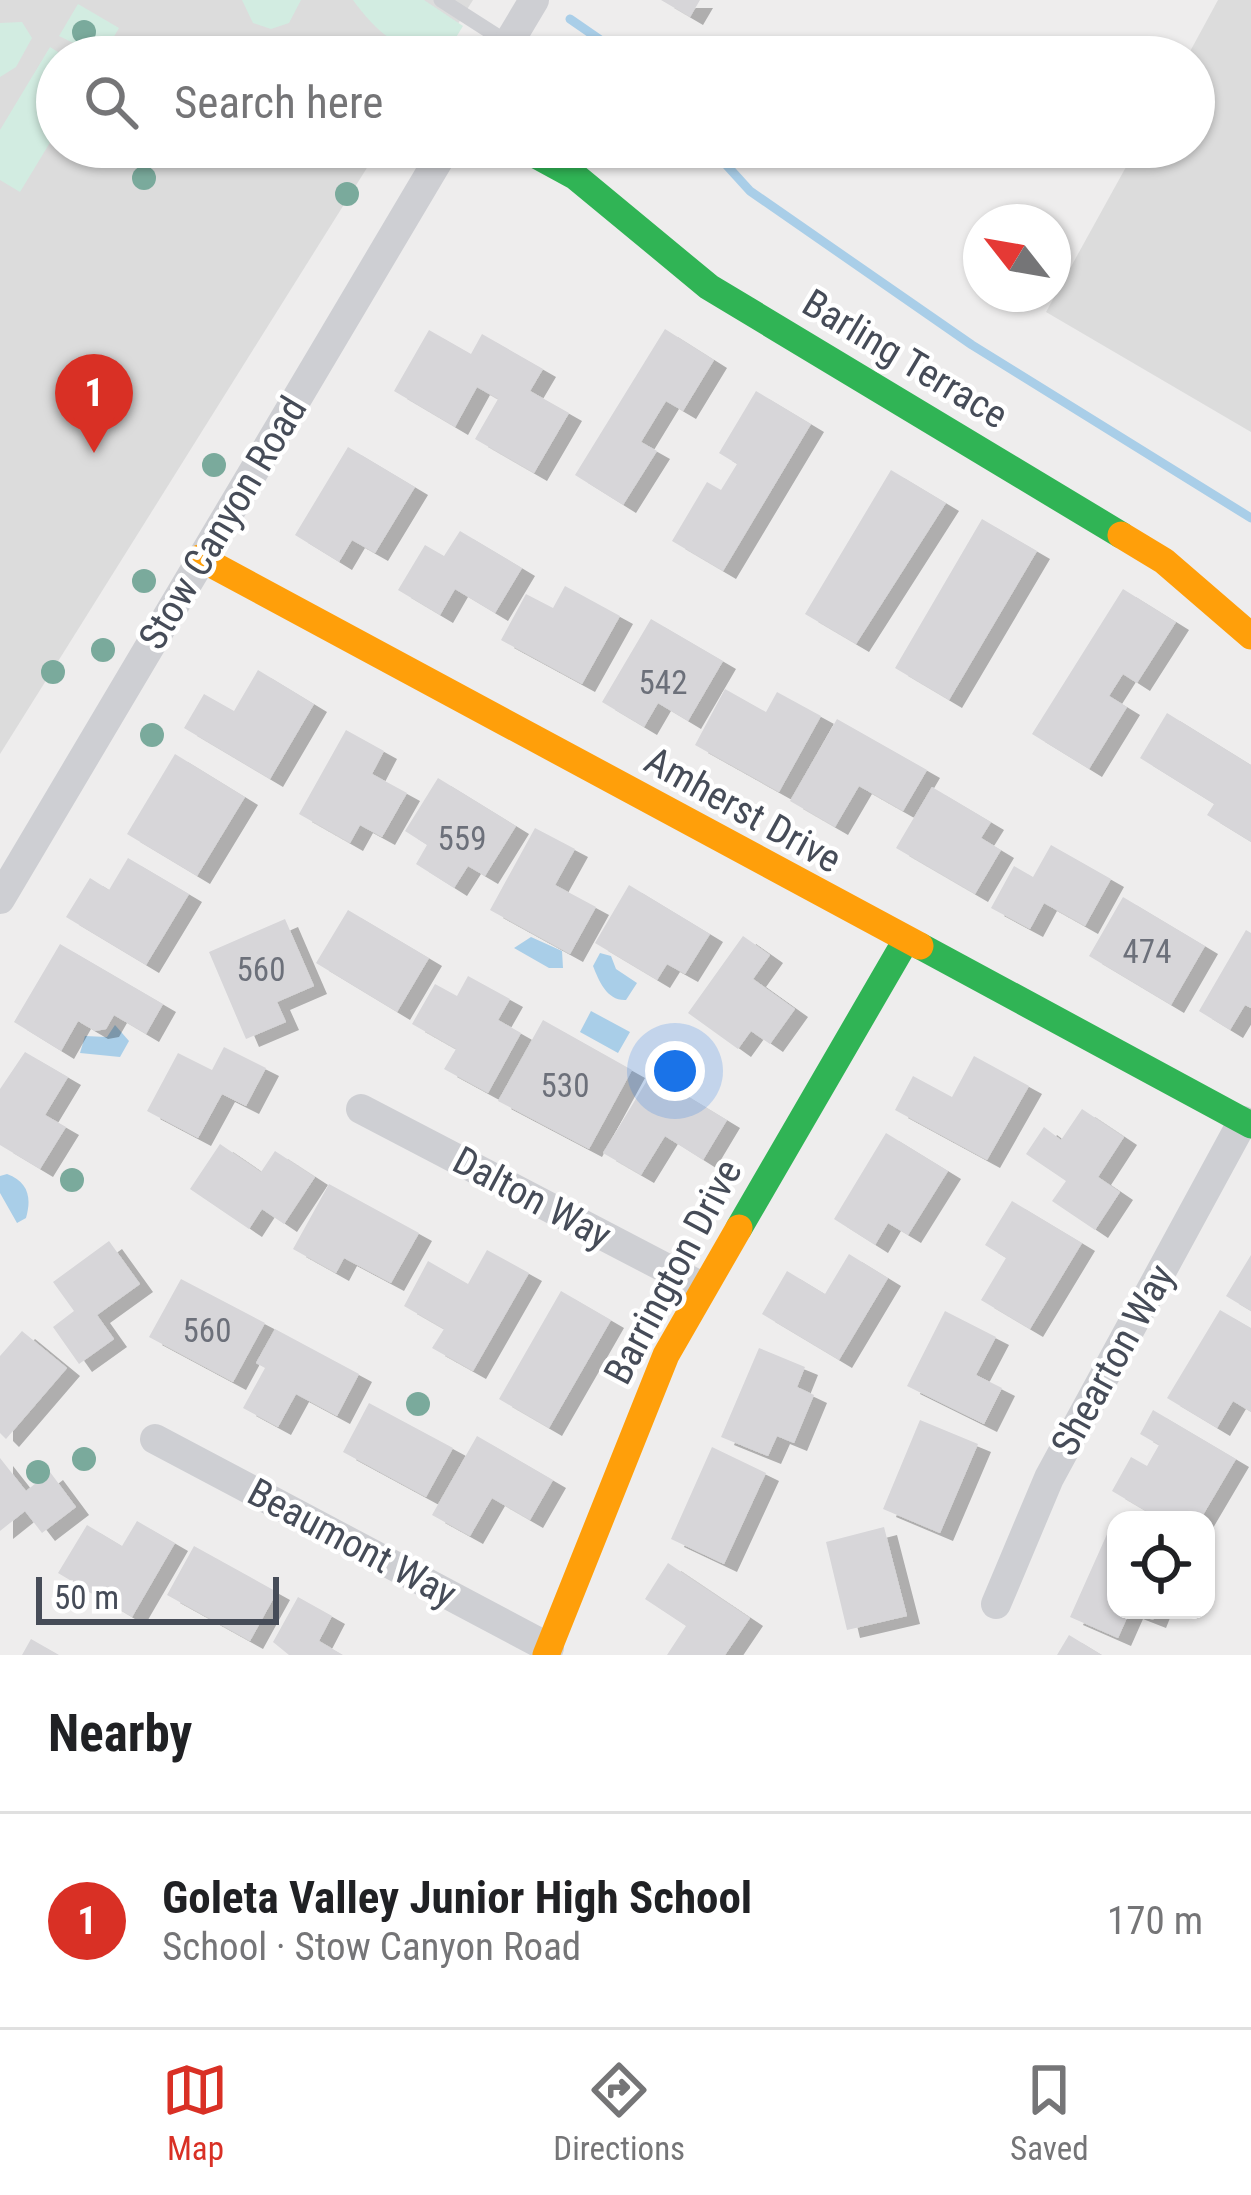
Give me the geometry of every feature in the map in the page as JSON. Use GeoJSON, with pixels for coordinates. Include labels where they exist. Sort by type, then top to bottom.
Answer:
{"type":"FeatureCollection","features":[{"type":"Feature","properties":{"kind":"street"},"geometry":{"type":"LineString","coordinates":[[512,36],[534,0]]}},
{"type":"Feature","properties":{"kind":"street","name":"Stow Canyon Road"},"geometry":{"type":"LineString","coordinates":[[0,899],[433,168]]}},
{"type":"Feature","properties":{"kind":"street","name":"Barling Terrace"},"geometry":{"type":"LineString","coordinates":[[560,168],[709,286],[1164,561],[1251,636]]}},
{"type":"Feature","properties":{"kind":"street","name":"Amherst Drive"},"geometry":{"type":"LineString","coordinates":[[200,558],[904,942],[1247,1123]]}},
{"type":"Feature","properties":{"kind":"street","name":"Barrington Drive"},"geometry":{"type":"LineString","coordinates":[[548,1652],[666,1355],[904,942]]}},
{"type":"Feature","properties":{"kind":"street","name":"Dalton Way"},"geometry":{"type":"LineString","coordinates":[[362,1109],[702,1287]]}},
{"type":"Feature","properties":{"kind":"street","name":"Shearton Way"},"geometry":{"type":"LineString","coordinates":[[996,1604],[1049,1478],[1247,1123]]}},
{"type":"Feature","properties":{"kind":"street","name":"Beaumont Way"},"geometry":{"type":"LineString","coordinates":[[155,1439],[548,1652]]}},
{"type":"Feature","properties":{"kind":"lane"},"geometry":{"type":"LineString","coordinates":[[441,0],[486,36]]}},
{"type":"Feature","properties":{"kind":"shaded area"},"geometry":{"type":"Polygon","coordinates":[[[0,0],[473,0],[450,36],[36,36],[36,168],[367,168],[0,754],[0,0]]]}},
{"type":"Feature","properties":{"kind":"shaded area"},"geometry":{"type":"Polygon","coordinates":[[[1218,0],[1251,0],[1251,432],[1046,312],[1071,312],[1071,267],[1125,168],[1215,168],[1215,36],[1198,36],[1218,0]]]}},
{"type":"Feature","properties":{"kind":"green space"},"geometry":{"type":"Polygon","coordinates":[[[242,0],[301,0],[289,23],[271,29],[253,23],[242,0]]]}},
{"type":"Feature","properties":{"kind":"green space"},"geometry":{"type":"Polygon","coordinates":[[[353,0],[424,0],[463,26],[457,36],[387,36],[353,0]]]}},
{"type":"Feature","properties":{"kind":"green space"},"geometry":{"type":"Polygon","coordinates":[[[78,4],[119,28],[114,36],[59,36],[78,4]]]}},
{"type":"Feature","properties":{"kind":"green space"},"geometry":{"type":"Polygon","coordinates":[[[22,22],[32,38],[16,67],[0,77],[0,23],[22,22]]]}},
{"type":"Feature","properties":{"kind":"green space"},"geometry":{"type":"Polygon","coordinates":[[[36,70],[36,166],[20,192],[0,180],[0,130],[36,70]]]}},
{"type":"Feature","properties":{"kind":"water"},"geometry":{"type":"Polygon","coordinates":[[[531,937],[562,951],[563,968],[549,968],[514,948],[531,937]]]}},
{"type":"Feature","properties":{"kind":"water"},"geometry":{"type":"Polygon","coordinates":[[[600,953],[611,956],[616,969],[637,983],[626,1000],[609,994],[601,984],[593,966],[600,953]]]}},
{"type":"Feature","properties":{"kind":"water"},"geometry":{"type":"Polygon","coordinates":[[[591,1011],[630,1032],[618,1053],[580,1032],[591,1011]]]}},
{"type":"Feature","properties":{"kind":"water"},"geometry":{"type":"Polygon","coordinates":[[[115,1025],[129,1041],[120,1057],[80,1053],[85,1036],[107,1037],[115,1025]]]}},
{"type":"Feature","properties":{"kind":"water"},"geometry":{"type":"Polygon","coordinates":[[[7,1174],[20,1181],[28,1197],[26,1218],[17,1223],[0,1193],[0,1176],[7,1174]]]}},
{"type":"Feature","properties":{"kind":"building"},"geometry":{"type":"Polygon","coordinates":[[[661,0],[700,0],[690,17],[661,0]]]}},
{"type":"Feature","properties":{"kind":"building"},"geometry":{"type":"Polygon","coordinates":[[[665,329],[714,360],[683,411],[666,401],[641,442],[657,451],[623,505],[575,475],[665,329]]]}},
{"type":"Feature","properties":{"kind":"building"},"geometry":{"type":"Polygon","coordinates":[[[429,330],[471,354],[482,334],[543,369],[530,391],[569,413],[534,473],[475,439],[498,399],[477,387],[455,427],[394,391],[429,330]]]}},
{"type":"Feature","properties":{"kind":"building"},"geometry":{"type":"Polygon","coordinates":[[[756,391],[811,424],[723,571],[672,541],[707,482],[721,490],[737,464],[719,453],[756,391]]]}},
{"type":"Feature","properties":{"kind":"building"},"geometry":{"type":"Polygon","coordinates":[[[348,447],[415,487],[375,553],[352,540],[339,562],[295,535],[348,447]]]}},
{"type":"Feature","properties":{"kind":"building"},"geometry":{"type":"Polygon","coordinates":[[[891,470],[946,503],[856,644],[805,614],[891,470]]]}},
{"type":"Feature","properties":{"kind":"building"},"geometry":{"type":"Polygon","coordinates":[[[982,519],[1037,551],[949,700],[895,668],[982,519]]]}},
{"type":"Feature","properties":{"kind":"building"},"geometry":{"type":"Polygon","coordinates":[[[460,531],[522,568],[495,613],[455,589],[440,615],[398,590],[425,545],[444,556],[460,531]]]}},
{"type":"Feature","properties":{"kind":"building"},"geometry":{"type":"Polygon","coordinates":[[[565,586],[620,616],[582,684],[501,640],[526,594],[553,608],[565,586]]]}},
{"type":"Feature","properties":{"kind":"building"},"geometry":{"type":"Polygon","coordinates":[[[1123,589],[1176,622],[1137,683],[1123,674],[1109,696],[1127,707],[1089,769],[1032,734],[1123,589]]]}},
{"type":"Feature","properties":{"kind":"building"},"geometry":{"type":"Polygon","coordinates":[[[651,619],[723,661],[688,721],[658,703],[644,727],[602,702],[651,619]]]}},
{"type":"Feature","properties":{"kind":"building"},"geometry":{"type":"Polygon","coordinates":[[[258,670],[314,704],[270,779],[184,728],[204,694],[234,711],[258,670]]]}},
{"type":"Feature","properties":{"kind":"building"},"geometry":{"type":"Polygon","coordinates":[[[725,689],[766,712],[777,692],[821,716],[779,792],[695,745],[725,689]]]}},
{"type":"Feature","properties":{"kind":"building"},"geometry":{"type":"Polygon","coordinates":[[[1167,713],[1251,765],[1251,842],[1207,815],[1214,804],[1140,758],[1167,713]]]}},
{"type":"Feature","properties":{"kind":"building"},"geometry":{"type":"Polygon","coordinates":[[[837,719],[927,770],[903,811],[859,786],[835,827],[790,801],[837,719]]]}},
{"type":"Feature","properties":{"kind":"building"},"geometry":{"type":"Polygon","coordinates":[[[346,730],[384,751],[372,774],[407,793],[382,837],[360,825],[350,843],[299,814],[346,730]]]}},
{"type":"Feature","properties":{"kind":"building"},"geometry":{"type":"Polygon","coordinates":[[[175,754],[245,797],[197,876],[127,834],[175,754]]]}},
{"type":"Feature","properties":{"kind":"building"},"geometry":{"type":"Polygon","coordinates":[[[438,778],[516,826],[485,876],[468,866],[454,888],[416,864],[427,845],[405,831],[438,778]]]}},
{"type":"Feature","properties":{"kind":"building"},"geometry":{"type":"Polygon","coordinates":[[[932,787],[991,822],[981,838],[1001,850],[975,894],[896,848],[932,787]]]}},
{"type":"Feature","properties":{"kind":"building"},"geometry":{"type":"Polygon","coordinates":[[[535,828],[575,849],[555,885],[596,907],[570,954],[490,910],[535,828]]]}},
{"type":"Feature","properties":{"kind":"building"},"geometry":{"type":"Polygon","coordinates":[[[1051,845],[1111,879],[1085,926],[1044,903],[1030,929],[991,908],[1014,866],[1033,877],[1051,845]]]}},
{"type":"Feature","properties":{"kind":"building"},"geometry":{"type":"Polygon","coordinates":[[[128,858],[189,894],[146,965],[66,917],[90,878],[109,890],[128,858]]]}},
{"type":"Feature","properties":{"kind":"building"},"geometry":{"type":"Polygon","coordinates":[[[629,885],[710,934],[685,974],[667,964],[657,980],[595,943],[629,885]]]}},
{"type":"Feature","properties":{"kind":"building"},"geometry":{"type":"Polygon","coordinates":[[[1123,897],[1205,946],[1171,1005],[1089,956],[1123,897]]]}},
{"type":"Feature","properties":{"kind":"building"},"geometry":{"type":"Polygon","coordinates":[[[348,910],[429,958],[397,1012],[316,963],[348,910]]]}},
{"type":"Feature","properties":{"kind":"building"},"geometry":{"type":"Polygon","coordinates":[[[285,919],[314,986],[277,1002],[286,1022],[246,1039],[209,952],[285,919]]]}},
{"type":"Feature","properties":{"kind":"building"},"geometry":{"type":"Polygon","coordinates":[[[1246,930],[1251,933],[1251,1008],[1245,1005],[1230,1030],[1199,1011],[1246,930]]]}},
{"type":"Feature","properties":{"kind":"building"},"geometry":{"type":"Polygon","coordinates":[[[743,936],[770,955],[753,979],[795,1009],[770,1044],[751,1031],[738,1049],[688,1013],[743,936]]]}},
{"type":"Feature","properties":{"kind":"building"},"geometry":{"type":"Polygon","coordinates":[[[60,944],[163,1004],[146,1034],[114,1015],[106,1029],[95,1031],[78,1021],[61,1051],[14,1022],[60,944]]]}},
{"type":"Feature","properties":{"kind":"building"},"geometry":{"type":"Polygon","coordinates":[[[468,976],[510,999],[498,1020],[521,1033],[488,1093],[444,1069],[456,1049],[412,1024],[435,984],[457,996],[468,976]]]}},
{"type":"Feature","properties":{"kind":"building"},"geometry":{"type":"Polygon","coordinates":[[[543,1020],[632,1070],[589,1149],[498,1101],[543,1020]]]}},
{"type":"Feature","properties":{"kind":"building"},"geometry":{"type":"Polygon","coordinates":[[[224,1047],[266,1068],[246,1106],[222,1094],[198,1138],[147,1111],[178,1053],[212,1070],[224,1047]]]}},
{"type":"Feature","properties":{"kind":"building"},"geometry":{"type":"Polygon","coordinates":[[[25,1052],[68,1077],[45,1115],[66,1127],[40,1169],[0,1145],[0,1089],[25,1052]]]}},
{"type":"Feature","properties":{"kind":"building"},"geometry":{"type":"Polygon","coordinates":[[[974,1056],[1029,1086],[987,1160],[895,1110],[913,1076],[952,1097],[974,1056]]]}},
{"type":"Feature","properties":{"kind":"building"},"geometry":{"type":"Polygon","coordinates":[[[651,1074],[727,1120],[703,1160],[665,1136],[641,1175],[603,1153],[651,1074]]]}},
{"type":"Feature","properties":{"kind":"building"},"geometry":{"type":"Polygon","coordinates":[[[1082,1109],[1124,1137],[1098,1177],[1120,1192],[1095,1230],[1052,1201],[1066,1181],[1026,1154],[1044,1127],[1061,1140],[1082,1109]]]}},
{"type":"Feature","properties":{"kind":"building"},"geometry":{"type":"Polygon","coordinates":[[[886,1133],[948,1171],[908,1235],[888,1223],[875,1245],[834,1219],[886,1133]]]}},
{"type":"Feature","properties":{"kind":"building"},"geometry":{"type":"Polygon","coordinates":[[[220,1144],[261,1172],[275,1151],[315,1177],[284,1224],[262,1209],[249,1229],[190,1189],[220,1144]]]}},
{"type":"Feature","properties":{"kind":"building"},"geometry":{"type":"Polygon","coordinates":[[[329,1184],[419,1233],[391,1283],[344,1258],[336,1273],[293,1249],[329,1184]]]}},
{"type":"Feature","properties":{"kind":"building"},"geometry":{"type":"Polygon","coordinates":[[[1012,1201],[1082,1243],[1030,1329],[981,1300],[1006,1258],[985,1245],[1012,1201]]]}},
{"type":"Feature","properties":{"kind":"building"},"geometry":{"type":"Polygon","coordinates":[[[109,1241],[140,1284],[97,1315],[114,1339],[79,1364],[53,1327],[74,1311],[53,1282],[109,1241]]]}},
{"type":"Feature","properties":{"kind":"building"},"geometry":{"type":"Polygon","coordinates":[[[487,1250],[529,1273],[473,1371],[432,1348],[444,1329],[404,1306],[428,1261],[468,1284],[487,1250]]]}},
{"type":"Feature","properties":{"kind":"building"},"geometry":{"type":"Polygon","coordinates":[[[849,1254],[888,1278],[839,1360],[762,1314],[787,1271],[825,1294],[849,1254]]]}},
{"type":"Feature","properties":{"kind":"building"},"geometry":{"type":"Polygon","coordinates":[[[1251,1255],[1251,1311],[1226,1296],[1251,1255]]]}},
{"type":"Feature","properties":{"kind":"building"},"geometry":{"type":"Polygon","coordinates":[[[181,1279],[265,1323],[233,1382],[149,1337],[181,1279]]]}},
{"type":"Feature","properties":{"kind":"building"},"geometry":{"type":"Polygon","coordinates":[[[561,1291],[611,1320],[549,1428],[499,1399],[561,1291]]]}},
{"type":"Feature","properties":{"kind":"building"},"geometry":{"type":"Polygon","coordinates":[[[1220,1310],[1251,1328],[1251,1412],[1233,1401],[1217,1428],[1167,1398],[1220,1310]]]}},
{"type":"Feature","properties":{"kind":"building"},"geometry":{"type":"Polygon","coordinates":[[[945,1311],[996,1337],[976,1375],[1002,1388],[984,1424],[907,1386],[945,1311]]]}},
{"type":"Feature","properties":{"kind":"building"},"geometry":{"type":"Polygon","coordinates":[[[275,1329],[359,1374],[337,1416],[296,1394],[278,1427],[243,1408],[265,1368],[256,1363],[275,1329]]]}},
{"type":"Feature","properties":{"kind":"building"},"geometry":{"type":"Polygon","coordinates":[[[22,1331],[67,1368],[6,1439],[0,1433],[0,1356],[22,1331]]]}},
{"type":"Feature","properties":{"kind":"building"},"geometry":{"type":"Polygon","coordinates":[[[759,1348],[805,1367],[797,1387],[814,1395],[794,1443],[777,1436],[768,1456],[721,1437],[759,1348]]]}},
{"type":"Feature","properties":{"kind":"building"},"geometry":{"type":"Polygon","coordinates":[[[369,1403],[453,1448],[426,1497],[343,1452],[369,1403]]]}},
{"type":"Feature","properties":{"kind":"building"},"geometry":{"type":"Polygon","coordinates":[[[1153,1410],[1236,1459],[1205,1511],[1146,1511],[1112,1491],[1131,1457],[1147,1466],[1159,1445],[1140,1434],[1153,1410]]]}},
{"type":"Feature","properties":{"kind":"building"},"geometry":{"type":"Polygon","coordinates":[[[920,1420],[978,1444],[940,1533],[883,1509],[920,1420]]]}},
{"type":"Feature","properties":{"kind":"building"},"geometry":{"type":"Polygon","coordinates":[[[477,1436],[553,1480],[530,1520],[492,1498],[470,1536],[432,1515],[477,1436]]]}},
{"type":"Feature","properties":{"kind":"building"},"geometry":{"type":"Polygon","coordinates":[[[712,1447],[766,1473],[724,1564],[671,1539],[712,1447]]]}},
{"type":"Feature","properties":{"kind":"building"},"geometry":{"type":"Polygon","coordinates":[[[0,1458],[26,1491],[50,1472],[76,1507],[42,1533],[25,1511],[0,1531],[0,1458]]]}},
{"type":"Feature","properties":{"kind":"building"},"geometry":{"type":"Polygon","coordinates":[[[137,1521],[175,1543],[132,1617],[58,1573],[87,1525],[122,1546],[137,1521]]]}},
{"type":"Feature","properties":{"kind":"building"},"geometry":{"type":"Polygon","coordinates":[[[884,1527],[907,1616],[847,1630],[826,1542],[884,1527]]]}},
{"type":"Feature","properties":{"kind":"building"},"geometry":{"type":"Polygon","coordinates":[[[1107,1534],[1107,1619],[1126,1619],[1118,1638],[1070,1617],[1107,1534]]]}},
{"type":"Feature","properties":{"kind":"building"},"geometry":{"type":"Polygon","coordinates":[[[194,1546],[277,1592],[250,1641],[167,1595],[194,1546]]]}},
{"type":"Feature","properties":{"kind":"building"},"geometry":{"type":"Polygon","coordinates":[[[668,1563],[750,1618],[725,1655],[667,1655],[686,1626],[645,1599],[668,1563]]]}},
{"type":"Feature","properties":{"kind":"building"},"geometry":{"type":"Polygon","coordinates":[[[298,1597],[332,1616],[319,1641],[343,1655],[289,1655],[273,1642],[298,1597]]]}},
{"type":"Feature","properties":{"kind":"building"},"geometry":{"type":"Polygon","coordinates":[[[1069,1635],[1102,1655],[1057,1655],[1069,1635]]]}},
{"type":"Feature","properties":{"kind":"building"},"geometry":{"type":"Polygon","coordinates":[[[31,1639],[59,1655],[22,1655],[31,1639]]]}},
{"type":"Feature","properties":{"kind":"waterway"},"geometry":{"type":"LineString","coordinates":[[570,19],[595,36]]}},
{"type":"Feature","properties":{"kind":"waterway"},"geometry":{"type":"LineString","coordinates":[[729,168],[750,191],[972,345],[1251,518]]}},
{"type":"Feature","properties":{"kind":"traffic: fast"},"geometry":{"type":"LineString","coordinates":[[560,168],[709,287],[1121,535]]}},
{"type":"Feature","properties":{"kind":"traffic: fast"},"geometry":{"type":"LineString","coordinates":[[739,1228],[905,942]]}},
{"type":"Feature","properties":{"kind":"traffic: fast"},"geometry":{"type":"LineString","coordinates":[[920,946],[1251,1125]]}},
{"type":"Feature","properties":{"kind":"traffic: slow"},"geometry":{"type":"LineString","coordinates":[[1121,535],[1164,561],[1251,636]]}},
{"type":"Feature","properties":{"kind":"traffic: slow"},"geometry":{"type":"LineString","coordinates":[[200,558],[920,946]]}},
{"type":"Feature","properties":{"kind":"traffic: slow"},"geometry":{"type":"LineString","coordinates":[[546,1655],[666,1355],[739,1228]]}},
{"type":"Feature","properties":{"kind":"place","name":"Goleta Valley Junior High School"},"geometry":{"type":"Point","coordinates":[94,453]}}]}
